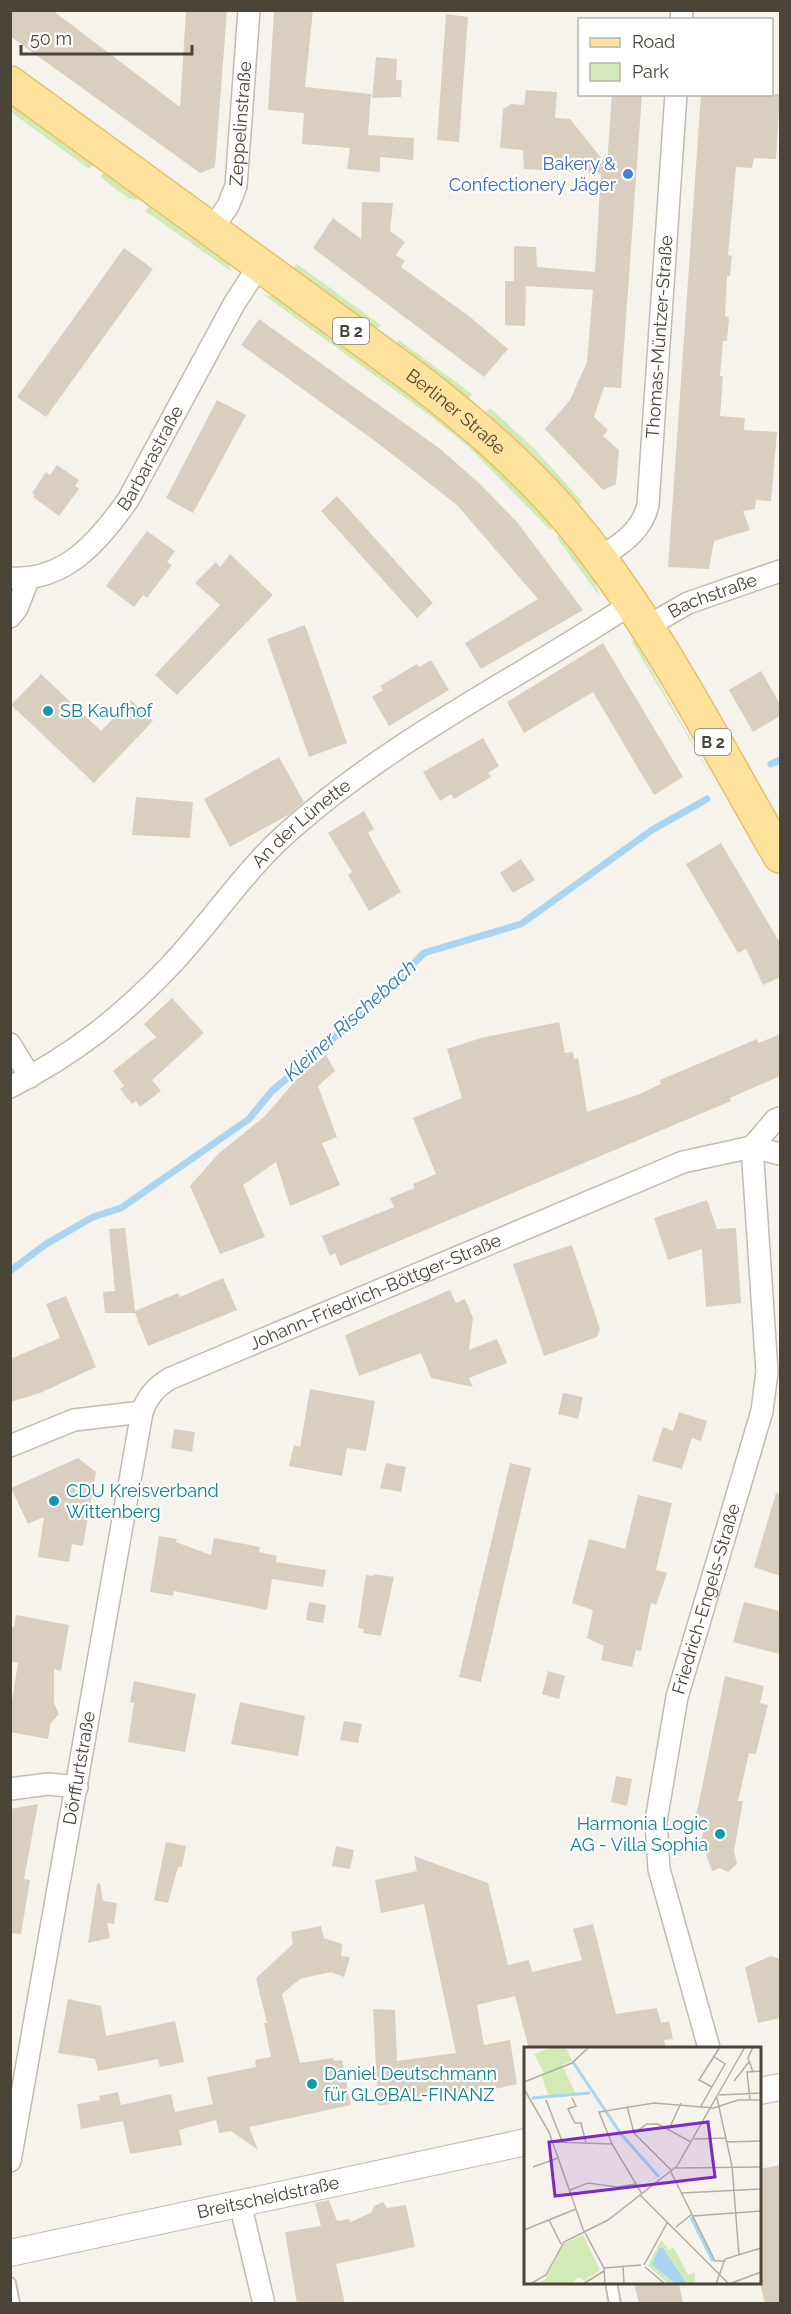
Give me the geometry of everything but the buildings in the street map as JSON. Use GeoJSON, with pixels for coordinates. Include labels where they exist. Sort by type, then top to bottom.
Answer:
{"type":"FeatureCollection","features":[{"type":"Feature","properties":{"kind":"main road","name":"Berliner Straße"},"geometry":{"type":"LineString","coordinates":[[10,83],[468,418],[525,471],[600,558],[638,616],[780,856]]}},
{"type":"Feature","properties":{"kind":"street","name":"Zeppelinstraße"},"geometry":{"type":"LineString","coordinates":[[212,229],[228,206],[236,186],[249,10]]}},
{"type":"Feature","properties":{"kind":"street","name":"Thomas-Müntzer-Straße"},"geometry":{"type":"LineString","coordinates":[[600,558],[632,534],[643,521],[648,505],[676,96]]}},
{"type":"Feature","properties":{"kind":"street","name":"Barbarastraße"},"geometry":{"type":"LineString","coordinates":[[10,617],[17,608],[19,579],[50,574],[67,565],[86,551],[108,528],[128,500],[234,304],[260,264]]}},
{"type":"Feature","properties":{"kind":"street","name":"Bachstraße"},"geometry":{"type":"LineString","coordinates":[[638,616],[688,603],[780,572]]}},
{"type":"Feature","properties":{"kind":"street","name":"An der Lünette"},"geometry":{"type":"LineString","coordinates":[[10,1087],[72,1053],[124,1011],[169,967],[247,875],[288,832],[397,748],[638,616]]}},
{"type":"Feature","properties":{"kind":"street"},"geometry":{"type":"LineString","coordinates":[[10,1044],[30,1077]]}},
{"type":"Feature","properties":{"kind":"street"},"geometry":{"type":"LineString","coordinates":[[752,1147],[775,1120],[780,1118]]}},
{"type":"Feature","properties":{"kind":"street","name":"Johann-Friedrich-Böttger-Straße"},"geometry":{"type":"LineString","coordinates":[[142,1412],[147,1399],[156,1388],[169,1379],[662,1171],[717,1152],[752,1147],[780,1154]]}},
{"type":"Feature","properties":{"kind":"street","name":"Friedrich-Engels-Straße"},"geometry":{"type":"LineString","coordinates":[[708,2047],[659,1869],[656,1821],[677,1697],[762,1411],[767,1372],[752,1147]]}},
{"type":"Feature","properties":{"kind":"street"},"geometry":{"type":"LineString","coordinates":[[10,1446],[75,1420],[142,1412]]}},
{"type":"Feature","properties":{"kind":"street","name":"Dörffurtstraße"},"geometry":{"type":"LineString","coordinates":[[10,2161],[14,2122],[77,1787],[142,1412]]}},
{"type":"Feature","properties":{"kind":"street"},"geometry":{"type":"LineString","coordinates":[[10,1789],[48,1784],[77,1787]]}},
{"type":"Feature","properties":{"kind":"street"},"geometry":{"type":"LineString","coordinates":[[761,2091],[780,2087]]}},
{"type":"Feature","properties":{"kind":"street","name":"Breitscheidstraße"},"geometry":{"type":"LineString","coordinates":[[10,2253],[524,2142]]}},
{"type":"Feature","properties":{"kind":"street"},"geometry":{"type":"LineString","coordinates":[[240,2203],[264,2304]]}},
{"type":"Feature","properties":{"kind":"lane"},"geometry":{"type":"LineString","coordinates":[[10,2283],[14,2304]]}},
{"type":"Feature","properties":{"kind":"lane"},"geometry":{"type":"LineString","coordinates":[[611,2284],[615,2304]]}},
{"type":"Feature","properties":{"kind":"green space"},"geometry":{"type":"Polygon","coordinates":[[[11,104],[93,164],[89,169],[11,112],[11,104]]]}},
{"type":"Feature","properties":{"kind":"green space"},"geometry":{"type":"Polygon","coordinates":[[[104,172],[133,192],[138,200],[128,198],[100,177],[104,172]]]}},
{"type":"Feature","properties":{"kind":"green space"},"geometry":{"type":"Polygon","coordinates":[[[150,205],[220,255],[228,263],[231,271],[145,211],[150,205]]]}},
{"type":"Feature","properties":{"kind":"green space"},"geometry":{"type":"Polygon","coordinates":[[[297,264],[381,325],[377,329],[293,269],[297,264]]]}},
{"type":"Feature","properties":{"kind":"green space"},"geometry":{"type":"Polygon","coordinates":[[[264,295],[278,297],[465,437],[554,526],[550,530],[469,447],[429,415],[264,295]]]}},
{"type":"Feature","properties":{"kind":"green space"},"geometry":{"type":"Polygon","coordinates":[[[399,340],[472,394],[468,399],[396,344],[399,340]]]}},
{"type":"Feature","properties":{"kind":"green space"},"geometry":{"type":"Polygon","coordinates":[[[490,408],[535,449],[582,502],[577,506],[531,454],[486,412],[490,408]]]}},
{"type":"Feature","properties":{"kind":"green space"},"geometry":{"type":"Polygon","coordinates":[[[561,535],[593,577],[600,597],[557,538],[561,535]]]}},
{"type":"Feature","properties":{"kind":"green space"},"geometry":{"type":"Polygon","coordinates":[[[631,640],[636,643],[723,796],[631,640]]]}},
{"type":"Feature","properties":{"kind":"waterway","name":"Kleiner Rischebach"},"geometry":{"type":"LineString","coordinates":[[771,764],[780,760]]}},
{"type":"Feature","properties":{"kind":"waterway","name":"Kleiner Rischebach"},"geometry":{"type":"LineString","coordinates":[[10,1271],[46,1244],[93,1217],[121,1208],[249,1119],[271,1092],[373,1004],[424,953],[521,924],[652,830],[707,799]]}},
{"type":"Feature","properties":{"kind":"place","name":"Bakery & Confectionery Jäger"},"geometry":{"type":"Point","coordinates":[628,174]}},
{"type":"Feature","properties":{"kind":"place","name":"SB Kaufhof"},"geometry":{"type":"Point","coordinates":[48,711]}},
{"type":"Feature","properties":{"kind":"place","name":"CDU Kreisverband Wittenberg"},"geometry":{"type":"Point","coordinates":[54,1501]}},
{"type":"Feature","properties":{"kind":"place","name":"Harmonia Logic AG - Villa Sophia"},"geometry":{"type":"Point","coordinates":[720,1834]}},
{"type":"Feature","properties":{"kind":"place","name":"Daniel Deutschmann für GLOBAL-FINANZ"},"geometry":{"type":"Point","coordinates":[312,2084]}}]}
